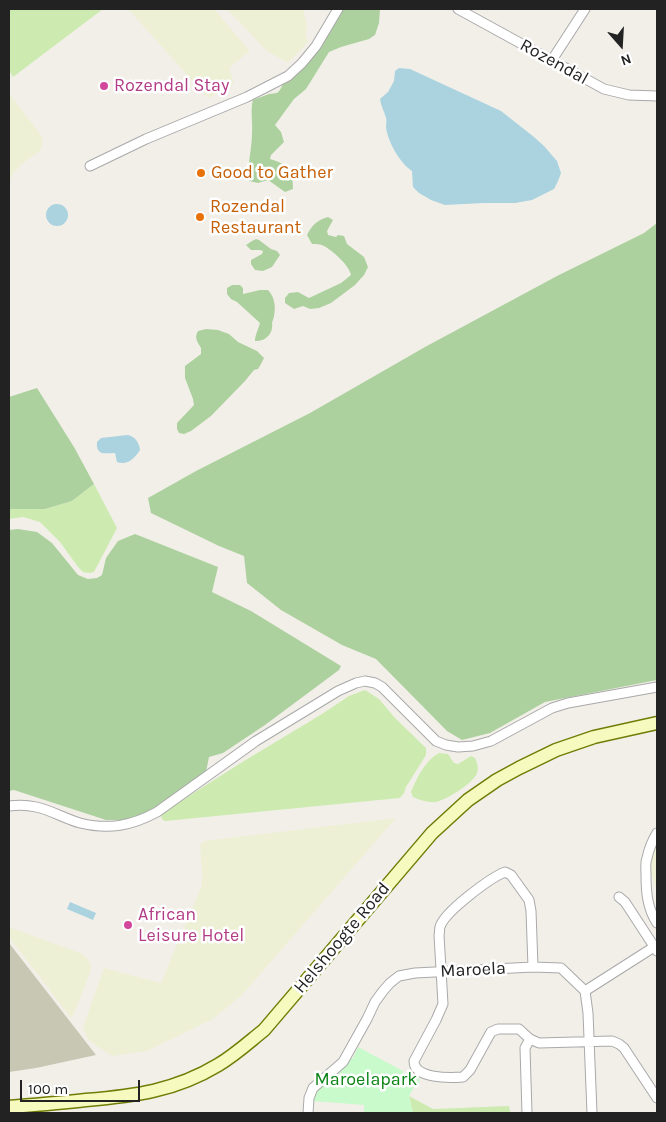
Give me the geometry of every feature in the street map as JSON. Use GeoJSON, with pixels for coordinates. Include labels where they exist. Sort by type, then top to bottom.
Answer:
{"type":"FeatureCollection","features":[{"type":"Feature","properties":{"kind":"main road","name":"Helshoogte Road"},"geometry":{"type":"LineString","coordinates":[[9,1107],[146,1093],[167,1088],[217,1066],[264,1030],[427,839],[468,800],[497,780],[556,750],[594,737],[657,723]]}},
{"type":"Feature","properties":{"kind":"street"},"geometry":{"type":"LineString","coordinates":[[90,166],[146,139],[247,98],[288,76],[316,46],[338,9]]}},
{"type":"Feature","properties":{"kind":"street","name":"Rozendal"},"geometry":{"type":"LineString","coordinates":[[458,9],[604,89],[629,95],[657,96]]}},
{"type":"Feature","properties":{"kind":"street"},"geometry":{"type":"LineString","coordinates":[[552,60],[585,9]]}},
{"type":"Feature","properties":{"kind":"street"},"geometry":{"type":"LineString","coordinates":[[9,806],[35,807],[79,822],[104,827],[124,826],[142,820],[158,812],[256,741],[338,692],[356,683],[365,681],[382,687],[436,740],[458,748],[491,741],[544,712],[568,703],[657,687]]}},
{"type":"Feature","properties":{"kind":"street"},"geometry":{"type":"LineString","coordinates":[[657,833],[646,860],[647,900],[657,922]]}},
{"type":"Feature","properties":{"kind":"street"},"geometry":{"type":"LineString","coordinates":[[533,967],[529,900],[511,875],[505,872],[496,875],[475,890],[440,925],[443,1004],[414,1061],[416,1069],[438,1077],[463,1077],[470,1070],[491,1032],[498,1029],[518,1030],[539,1043],[612,1041],[624,1048],[657,1098]]}},
{"type":"Feature","properties":{"kind":"street"},"geometry":{"type":"LineString","coordinates":[[592,1113],[588,1013],[585,991],[656,949],[626,902],[619,897]]}},
{"type":"Feature","properties":{"kind":"street","name":"Maroela"},"geometry":{"type":"LineString","coordinates":[[308,1113],[309,1098],[313,1088],[343,1062],[375,1002],[390,982],[399,976],[415,973],[533,967],[561,968],[585,991]]}},
{"type":"Feature","properties":{"kind":"street"},"geometry":{"type":"LineString","coordinates":[[527,1113],[524,1048],[530,1039]]}},
{"type":"Feature","properties":{"kind":"shaded area"},"geometry":{"type":"Polygon","coordinates":[[[128,9],[214,9],[250,51],[230,67],[234,82],[229,88],[208,98],[128,9]]]}},
{"type":"Feature","properties":{"kind":"shaded area"},"geometry":{"type":"Polygon","coordinates":[[[227,9],[303,9],[307,25],[306,35],[308,42],[288,63],[267,51],[227,9]]]}},
{"type":"Feature","properties":{"kind":"shaded area"},"geometry":{"type":"Polygon","coordinates":[[[9,93],[43,138],[40,151],[23,163],[9,180],[9,93]]]}},
{"type":"Feature","properties":{"kind":"shaded area"},"geometry":{"type":"Polygon","coordinates":[[[396,818],[242,995],[213,1019],[147,1051],[112,1056],[87,1038],[83,1027],[104,968],[161,983],[202,885],[200,845],[204,841],[396,818]]]}},
{"type":"Feature","properties":{"kind":"shaded area"},"geometry":{"type":"Polygon","coordinates":[[[657,840],[657,891],[650,870],[650,860],[657,840]]]}},
{"type":"Feature","properties":{"kind":"shaded area"},"geometry":{"type":"Polygon","coordinates":[[[9,927],[83,954],[89,961],[91,966],[90,973],[72,1019],[9,937],[9,927]]]}},
{"type":"Feature","properties":{"kind":"shaded area"},"geometry":{"type":"Polygon","coordinates":[[[9,943],[96,1055],[9,1072],[9,943]]]}},
{"type":"Feature","properties":{"kind":"green space"},"geometry":{"type":"Polygon","coordinates":[[[9,9],[103,9],[13,77],[9,72],[9,9]]]}},
{"type":"Feature","properties":{"kind":"green space"},"geometry":{"type":"Polygon","coordinates":[[[342,9],[380,9],[379,23],[375,35],[369,39],[329,52],[306,89],[294,99],[275,125],[281,132],[284,142],[271,155],[270,159],[281,163],[288,169],[292,177],[293,189],[285,192],[268,180],[258,183],[249,181],[253,100],[277,93],[284,82],[297,74],[323,40],[342,9]]]}},
{"type":"Feature","properties":{"kind":"green space"},"geometry":{"type":"Polygon","coordinates":[[[328,217],[333,220],[327,231],[328,235],[344,236],[347,244],[364,257],[368,267],[355,285],[331,303],[319,308],[310,309],[303,306],[294,309],[285,303],[285,298],[289,293],[298,292],[309,298],[341,283],[351,275],[344,263],[336,255],[320,244],[312,244],[307,235],[315,223],[328,217]]]}},
{"type":"Feature","properties":{"kind":"green space"},"geometry":{"type":"Polygon","coordinates":[[[657,223],[657,680],[545,702],[490,733],[462,740],[447,731],[376,659],[342,645],[281,610],[247,583],[244,556],[151,513],[148,498],[196,471],[310,413],[425,347],[557,276],[644,233],[657,223]]]}},
{"type":"Feature","properties":{"kind":"green space"},"geometry":{"type":"Polygon","coordinates":[[[256,239],[277,251],[280,255],[272,267],[263,271],[255,270],[251,260],[262,254],[263,251],[251,250],[246,245],[256,239]]]}},
{"type":"Feature","properties":{"kind":"green space"},"geometry":{"type":"Polygon","coordinates":[[[232,285],[240,285],[243,288],[243,294],[260,290],[268,290],[271,293],[275,305],[275,313],[271,331],[264,339],[255,341],[260,323],[227,294],[227,288],[232,285]]]}},
{"type":"Feature","properties":{"kind":"green space"},"geometry":{"type":"Polygon","coordinates":[[[206,329],[218,330],[229,334],[238,342],[257,351],[264,358],[258,369],[254,370],[211,416],[191,431],[184,434],[179,433],[177,423],[194,405],[185,378],[185,366],[201,354],[201,348],[196,340],[196,336],[198,331],[206,329]]]}},
{"type":"Feature","properties":{"kind":"green space"},"geometry":{"type":"Polygon","coordinates":[[[37,388],[74,447],[94,484],[72,501],[45,509],[9,509],[9,397],[37,388]]]}},
{"type":"Feature","properties":{"kind":"green space"},"geometry":{"type":"Polygon","coordinates":[[[94,484],[117,528],[94,572],[83,572],[60,542],[40,522],[23,517],[9,519],[9,509],[45,509],[72,501],[94,484]]]}},
{"type":"Feature","properties":{"kind":"green space"},"geometry":{"type":"Polygon","coordinates":[[[18,529],[37,532],[52,543],[78,575],[88,579],[97,578],[102,575],[106,558],[118,541],[135,534],[218,567],[212,592],[251,611],[341,666],[339,670],[265,725],[223,753],[209,757],[206,772],[165,802],[134,820],[106,820],[14,790],[9,791],[9,530],[18,529]]]}},
{"type":"Feature","properties":{"kind":"green space"},"geometry":{"type":"Polygon","coordinates":[[[365,690],[379,699],[395,718],[426,748],[426,755],[400,798],[165,821],[162,819],[161,814],[173,806],[349,696],[365,690]]]}},
{"type":"Feature","properties":{"kind":"green space"},"geometry":{"type":"Polygon","coordinates":[[[439,753],[448,754],[454,763],[458,764],[471,756],[475,758],[478,769],[475,777],[459,791],[441,801],[430,802],[413,797],[411,792],[419,775],[430,760],[439,753]]]}},
{"type":"Feature","properties":{"kind":"green space","name":"Maroelapark"},"geometry":{"type":"Polygon","coordinates":[[[358,1047],[403,1071],[403,1073],[420,1079],[418,1085],[415,1085],[409,1096],[413,1113],[364,1113],[364,1105],[313,1101],[317,1089],[337,1076],[350,1059],[353,1058],[358,1047]]]}},
{"type":"Feature","properties":{"kind":"green space"},"geometry":{"type":"Polygon","coordinates":[[[409,1096],[433,1109],[509,1106],[512,1113],[413,1113],[409,1096]]]}},
{"type":"Feature","properties":{"kind":"water"},"geometry":{"type":"Polygon","coordinates":[[[399,68],[410,69],[501,111],[534,137],[557,161],[561,173],[554,189],[532,200],[515,203],[445,205],[419,193],[413,187],[412,171],[399,157],[389,138],[380,99],[388,92],[394,81],[395,71],[399,68]]]}},
{"type":"Feature","properties":{"kind":"water"},"geometry":{"type":"Polygon","coordinates":[[[57,204],[65,207],[68,215],[65,223],[57,226],[49,223],[46,215],[49,207],[57,204]]]}},
{"type":"Feature","properties":{"kind":"water"},"geometry":{"type":"Polygon","coordinates":[[[127,435],[136,440],[140,450],[127,462],[117,462],[115,453],[99,452],[97,442],[101,438],[127,435]]]}},
{"type":"Feature","properties":{"kind":"water"},"geometry":{"type":"Polygon","coordinates":[[[70,902],[96,913],[93,920],[67,909],[70,902]]]}},
{"type":"Feature","properties":{"kind":"place","name":"Rozendal Stay"},"geometry":{"type":"Point","coordinates":[104,86]}},
{"type":"Feature","properties":{"kind":"place","name":"Good to Gather"},"geometry":{"type":"Point","coordinates":[201,173]}},
{"type":"Feature","properties":{"kind":"place","name":"Rozendal Restaurant"},"geometry":{"type":"Point","coordinates":[200,217]}},
{"type":"Feature","properties":{"kind":"place","name":"African Leisure Hotel"},"geometry":{"type":"Point","coordinates":[128,925]}}]}
